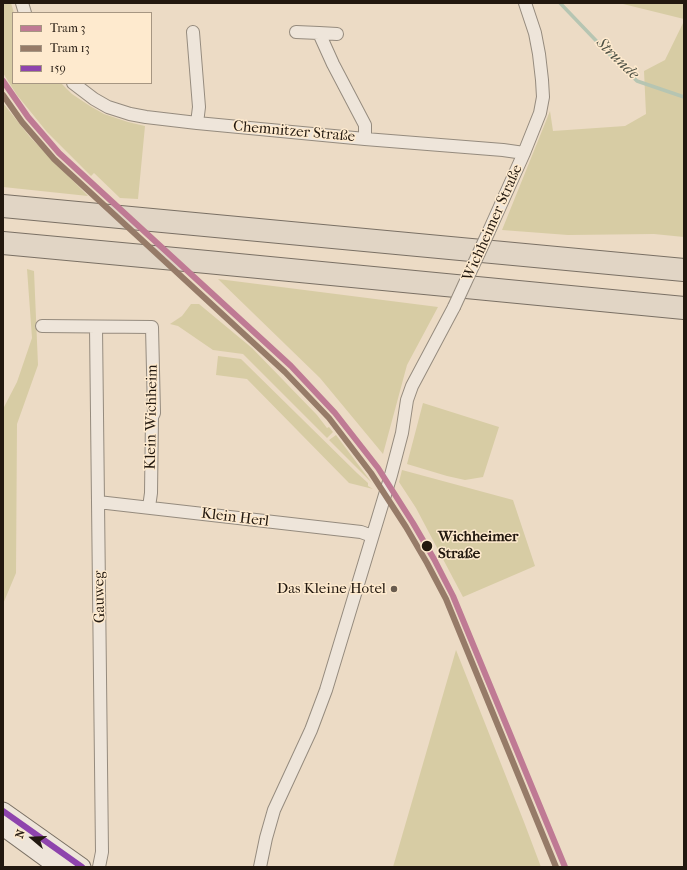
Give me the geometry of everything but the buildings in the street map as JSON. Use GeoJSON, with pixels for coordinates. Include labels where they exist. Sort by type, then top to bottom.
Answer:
{"type":"FeatureCollection","features":[{"type":"Feature","properties":{"kind":"highway"},"geometry":{"type":"LineString","coordinates":[[3,206],[684,270]]}},
{"type":"Feature","properties":{"kind":"highway"},"geometry":{"type":"LineString","coordinates":[[3,243],[684,308]]}},
{"type":"Feature","properties":{"kind":"main road"},"geometry":{"type":"LineString","coordinates":[[3,811],[82,867]]}},
{"type":"Feature","properties":{"kind":"main road"},"geometry":{"type":"LineString","coordinates":[[3,827],[58,867]]}},
{"type":"Feature","properties":{"kind":"street","name":"Wichheimer Straße"},"geometry":{"type":"LineString","coordinates":[[260,867],[274,810],[311,730],[326,690],[391,475],[410,393],[454,307],[524,153],[540,113],[542,85],[539,54],[535,33],[524,3]]}},
{"type":"Feature","properties":{"kind":"street"},"geometry":{"type":"LineString","coordinates":[[192,32],[199,107],[197,123]]}},
{"type":"Feature","properties":{"kind":"street"},"geometry":{"type":"LineString","coordinates":[[296,32],[337,34]]}},
{"type":"Feature","properties":{"kind":"street"},"geometry":{"type":"LineString","coordinates":[[319,33],[333,64],[366,125],[364,139]]}},
{"type":"Feature","properties":{"kind":"street","name":"Chemnitzer Straße"},"geometry":{"type":"LineString","coordinates":[[74,84],[94,99],[108,107],[146,117],[364,139],[524,153]]}},
{"type":"Feature","properties":{"kind":"street"},"geometry":{"type":"LineString","coordinates":[[42,326],[96,327]]}},
{"type":"Feature","properties":{"kind":"street","name":"Klein Wichheim"},"geometry":{"type":"LineString","coordinates":[[96,327],[152,327],[154,413],[152,417],[151,493],[149,507]]}},
{"type":"Feature","properties":{"kind":"street","name":"Gauweg"},"geometry":{"type":"LineString","coordinates":[[96,327],[101,629],[102,852],[99,867]]}},
{"type":"Feature","properties":{"kind":"street","name":"Klein Herl"},"geometry":{"type":"LineString","coordinates":[[98,502],[361,532],[372,536]]}},
{"type":"Feature","properties":{"kind":"shaded area"},"geometry":{"type":"Polygon","coordinates":[[[3,3],[11,3],[14,12],[12,12],[12,84],[62,84],[72,94],[104,114],[145,126],[138,199],[120,198],[94,173],[91,176],[47,132],[17,95],[3,73],[3,3]]]}},
{"type":"Feature","properties":{"kind":"shaded area"},"geometry":{"type":"Polygon","coordinates":[[[619,3],[684,3],[684,19],[619,3]]]}},
{"type":"Feature","properties":{"kind":"shaded area"},"geometry":{"type":"Polygon","coordinates":[[[684,21],[684,237],[654,234],[568,235],[502,230],[550,111],[553,131],[625,126],[646,114],[644,71],[665,60],[684,21]]]}},
{"type":"Feature","properties":{"kind":"shaded area"},"geometry":{"type":"Polygon","coordinates":[[[3,103],[30,137],[88,196],[3,187],[3,103]]]}},
{"type":"Feature","properties":{"kind":"shaded area"},"geometry":{"type":"Polygon","coordinates":[[[27,269],[34,271],[38,365],[17,424],[16,573],[3,604],[3,409],[17,382],[32,338],[27,269]]]}},
{"type":"Feature","properties":{"kind":"shaded area"},"geometry":{"type":"Polygon","coordinates":[[[218,279],[438,307],[407,365],[383,454],[320,378],[218,279]]]}},
{"type":"Feature","properties":{"kind":"shaded area"},"geometry":{"type":"Polygon","coordinates":[[[191,304],[199,304],[252,348],[317,415],[327,428],[329,427],[333,432],[327,438],[243,354],[213,350],[178,326],[170,324],[182,316],[191,304]]]}},
{"type":"Feature","properties":{"kind":"shaded area"},"geometry":{"type":"Polygon","coordinates":[[[218,356],[241,359],[368,483],[368,486],[373,489],[349,483],[247,379],[216,375],[218,356]]]}},
{"type":"Feature","properties":{"kind":"shaded area"},"geometry":{"type":"Polygon","coordinates":[[[423,403],[499,427],[483,477],[465,480],[407,464],[423,403]]]}},
{"type":"Feature","properties":{"kind":"shaded area"},"geometry":{"type":"Polygon","coordinates":[[[336,435],[372,483],[329,440],[336,435]]]}},
{"type":"Feature","properties":{"kind":"shaded area"},"geometry":{"type":"Polygon","coordinates":[[[402,470],[513,500],[535,566],[463,597],[416,508],[399,482],[402,470]]]}},
{"type":"Feature","properties":{"kind":"shaded area"},"geometry":{"type":"Polygon","coordinates":[[[456,650],[524,822],[541,867],[393,867],[456,650]]]}},
{"type":"Feature","properties":{"kind":"waterway","name":"Strunde"},"geometry":{"type":"LineString","coordinates":[[560,3],[637,81],[684,97]]}},
{"type":"Feature","properties":{"kind":"tram line","name":"3"},"geometry":{"type":"LineString","coordinates":[[3,81],[28,117],[59,153],[291,366],[335,413],[378,468],[413,523],[453,596],[565,867]]}},
{"type":"Feature","properties":{"kind":"tram line","name":"13"},"geometry":{"type":"LineString","coordinates":[[3,95],[22,122],[54,159],[285,372],[329,418],[371,473],[406,527],[446,599],[556,867]]}},
{"type":"Feature","properties":{"kind":"transit line","name":"159"},"geometry":{"type":"LineString","coordinates":[[3,811],[82,867]]}},
{"type":"Feature","properties":{"kind":"place","name":"Wichheimer Straße"},"geometry":{"type":"Point","coordinates":[427,546]}},
{"type":"Feature","properties":{"kind":"place","name":"Das Kleine Hotel"},"geometry":{"type":"Point","coordinates":[394,589]}}]}
